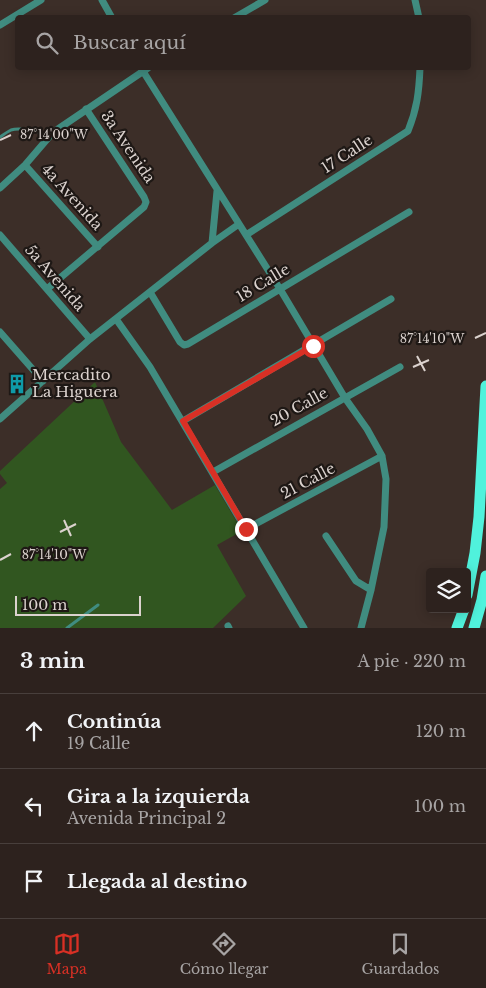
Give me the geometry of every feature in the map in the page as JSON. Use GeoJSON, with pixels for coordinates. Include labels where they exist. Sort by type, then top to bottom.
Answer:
{"type":"FeatureCollection","features":[{"type":"Feature","properties":{"kind":"highway"},"geometry":{"type":"LineString","coordinates":[[471,574],[479,517],[486,386]]}},
{"type":"Feature","properties":{"kind":"highway"},"geometry":{"type":"LineString","coordinates":[[480,628],[486,576]]}},
{"type":"Feature","properties":{"kind":"highway"},"geometry":{"type":"LineString","coordinates":[[474,628],[482,600]]}},
{"type":"Feature","properties":{"kind":"highway"},"geometry":{"type":"LineString","coordinates":[[457,628],[463,613]]}},
{"type":"Feature","properties":{"kind":"street"},"geometry":{"type":"LineString","coordinates":[[16,15],[41,0]]}},
{"type":"Feature","properties":{"kind":"street"},"geometry":{"type":"LineString","coordinates":[[102,0],[110,15]]}},
{"type":"Feature","properties":{"kind":"street"},"geometry":{"type":"LineString","coordinates":[[239,15],[265,0]]}},
{"type":"Feature","properties":{"kind":"street"},"geometry":{"type":"LineString","coordinates":[[414,0],[417,15]]}},
{"type":"Feature","properties":{"kind":"street"},"geometry":{"type":"LineString","coordinates":[[0,25],[15,16]]}},
{"type":"Feature","properties":{"kind":"street"},"geometry":{"type":"LineString","coordinates":[[0,188],[25,165],[49,137],[141,70]]}},
{"type":"Feature","properties":{"kind":"street"},"geometry":{"type":"LineString","coordinates":[[145,70],[217,190],[280,289],[344,398],[367,429],[382,456],[386,479],[384,527],[362,628]]}},
{"type":"Feature","properties":{"kind":"street","name":"17 Calle"},"geometry":{"type":"LineString","coordinates":[[246,235],[408,131],[413,120],[418,97],[420,70]]}},
{"type":"Feature","properties":{"kind":"street","name":"3a Avenida"},"geometry":{"type":"LineString","coordinates":[[86,109],[146,202],[144,207],[98,247]]}},
{"type":"Feature","properties":{"kind":"street","name":"4a Avenida"},"geometry":{"type":"LineString","coordinates":[[25,165],[98,247]]}},
{"type":"Feature","properties":{"kind":"street"},"geometry":{"type":"LineString","coordinates":[[212,243],[217,190]]}},
{"type":"Feature","properties":{"kind":"street","name":"18 Calle"},"geometry":{"type":"LineString","coordinates":[[150,292],[180,342],[184,345],[188,344],[410,212]]}},
{"type":"Feature","properties":{"kind":"street"},"geometry":{"type":"LineString","coordinates":[[0,419],[90,339],[239,224]]}},
{"type":"Feature","properties":{"kind":"street","name":"5a Avenida"},"geometry":{"type":"LineString","coordinates":[[0,235],[90,339]]}},
{"type":"Feature","properties":{"kind":"street"},"geometry":{"type":"LineString","coordinates":[[47,290],[98,247]]}},
{"type":"Feature","properties":{"kind":"street"},"geometry":{"type":"LineString","coordinates":[[183,421],[391,299]]}},
{"type":"Feature","properties":{"kind":"street"},"geometry":{"type":"LineString","coordinates":[[116,319],[150,367],[183,421],[304,628]]}},
{"type":"Feature","properties":{"kind":"street"},"geometry":{"type":"LineString","coordinates":[[0,332],[43,382]]}},
{"type":"Feature","properties":{"kind":"street","name":"20 Calle"},"geometry":{"type":"LineString","coordinates":[[212,472],[400,367]]}},
{"type":"Feature","properties":{"kind":"street","name":"21 Calle"},"geometry":{"type":"LineString","coordinates":[[246,529],[382,456]]}},
{"type":"Feature","properties":{"kind":"street"},"geometry":{"type":"LineString","coordinates":[[326,536],[356,580],[371,590]]}},
{"type":"Feature","properties":{"kind":"lane"},"geometry":{"type":"LineString","coordinates":[[0,137],[15,129],[40,132],[49,137]]}},
{"type":"Feature","properties":{"kind":"lane"},"geometry":{"type":"LineString","coordinates":[[67,628],[98,604]]}},
{"type":"Feature","properties":{"kind":"green space"},"geometry":{"type":"Polygon","coordinates":[[[95,382],[121,442],[172,510],[215,485],[242,531],[217,545],[246,596],[213,628],[0,628],[0,489],[7,483],[0,474],[0,471],[95,382]]]}},
{"type":"Feature","properties":{"kind":"place","name":"Mercadito La Higuera"},"geometry":{"type":"Point","coordinates":[17,384]}},
{"type":"Feature","properties":{"kind":"route"},"geometry":{"type":"LineString","coordinates":[[246,529],[183,421],[313,346]]}}]}
